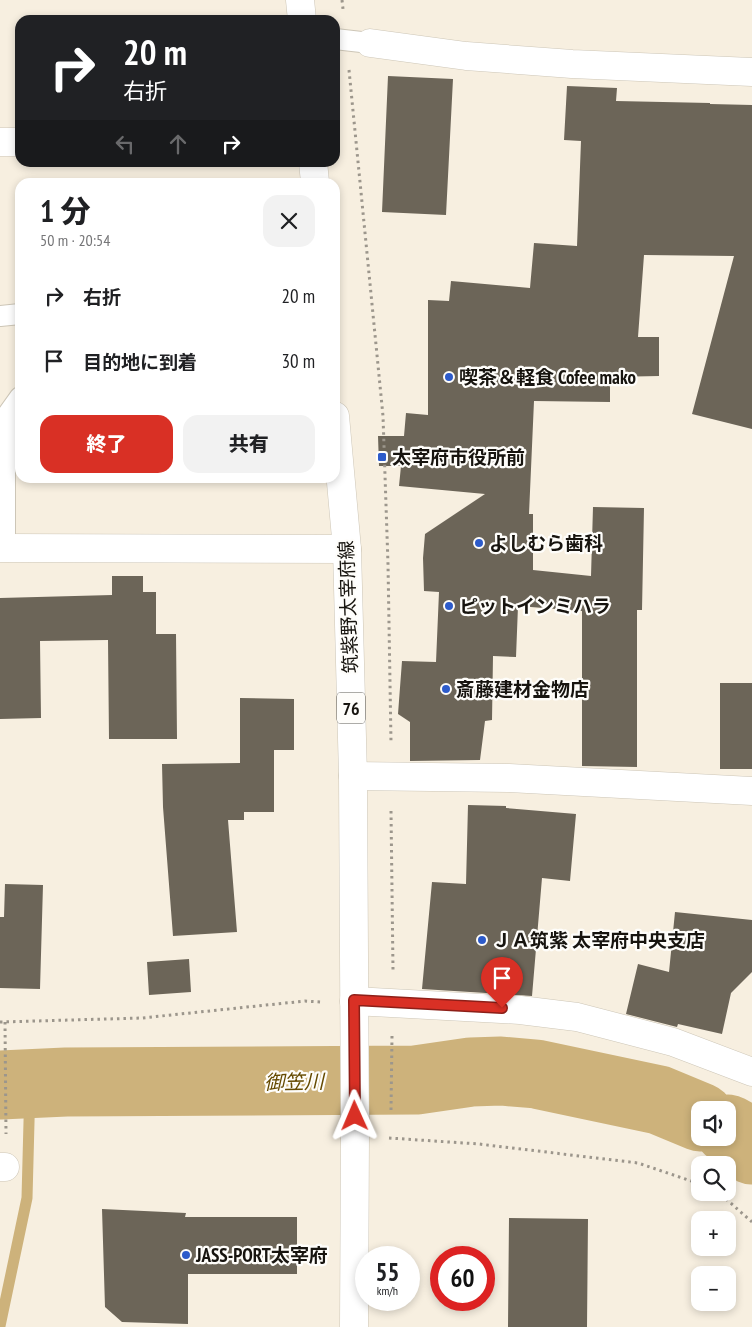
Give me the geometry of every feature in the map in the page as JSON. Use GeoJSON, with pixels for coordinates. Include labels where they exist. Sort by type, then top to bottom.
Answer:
{"type":"FeatureCollection","features":[{"type":"Feature","properties":{"kind":"street"},"geometry":{"type":"LineString","coordinates":[[300,0],[302,15]]}},
{"type":"Feature","properties":{"kind":"street"},"geometry":{"type":"LineString","coordinates":[[370,43],[466,56],[572,64],[752,72]]}},
{"type":"Feature","properties":{"kind":"street"},"geometry":{"type":"LineString","coordinates":[[0,142],[15,142]]}},
{"type":"Feature","properties":{"kind":"street","name":"筑紫野太宰府線"},"geometry":{"type":"LineString","coordinates":[[340,471],[347,549],[353,776],[353,1005]]}},
{"type":"Feature","properties":{"kind":"street"},"geometry":{"type":"LineString","coordinates":[[2,548],[347,549]]}},
{"type":"Feature","properties":{"kind":"street"},"geometry":{"type":"LineString","coordinates":[[353,776],[509,778],[752,791]]}},
{"type":"Feature","properties":{"kind":"street"},"geometry":{"type":"LineString","coordinates":[[353,1005],[520,1010],[576,1017],[673,1042],[752,1072]]}},
{"type":"Feature","properties":{"kind":"street","name":"76"},"geometry":{"type":"LineString","coordinates":[[353,1005],[355,1134],[354,1327]]}},
{"type":"Feature","properties":{"kind":"lane"},"geometry":{"type":"LineString","coordinates":[[340,40],[370,43]]}},
{"type":"Feature","properties":{"kind":"lane"},"geometry":{"type":"LineString","coordinates":[[0,316],[15,314]]}},
{"type":"Feature","properties":{"kind":"lane"},"geometry":{"type":"LineString","coordinates":[[2,548],[3,416],[15,403]]}},
{"type":"Feature","properties":{"kind":"path"},"geometry":{"type":"LineString","coordinates":[[0,1022],[142,1018],[305,1001],[323,1002]]}},
{"type":"Feature","properties":{"kind":"path"},"geometry":{"type":"LineString","coordinates":[[5,1022],[6,1137]]}},
{"type":"Feature","properties":{"kind":"path"},"geometry":{"type":"LineString","coordinates":[[388,1138],[479,1144],[638,1163],[691,1181]]}},
{"type":"Feature","properties":{"kind":"path"},"geometry":{"type":"LineString","coordinates":[[728,1201],[752,1222]]}},
{"type":"Feature","properties":{"kind":"building"},"geometry":{"type":"Polygon","coordinates":[[[388,76],[453,79],[446,215],[382,212],[388,76]]]}},
{"type":"Feature","properties":{"kind":"building"},"geometry":{"type":"Polygon","coordinates":[[[567,86],[617,88],[616,101],[752,105],[752,429],[692,414],[734,256],[644,255],[638,337],[659,337],[659,376],[610,377],[610,402],[534,401],[529,514],[533,514],[533,570],[591,576],[593,507],[644,508],[642,610],[637,610],[637,767],[582,766],[582,611],[518,606],[516,657],[493,656],[492,720],[485,721],[480,760],[410,761],[410,722],[398,714],[402,661],[436,662],[439,592],[424,591],[423,558],[425,534],[485,494],[399,486],[401,466],[379,466],[378,436],[404,436],[406,413],[428,415],[428,300],[449,301],[451,281],[530,288],[534,243],[577,246],[581,141],[564,140],[567,86]]]}},
{"type":"Feature","properties":{"kind":"building"},"geometry":{"type":"Polygon","coordinates":[[[112,576],[143,576],[143,592],[156,592],[156,634],[176,634],[177,739],[109,739],[108,640],[40,641],[41,718],[0,719],[0,598],[112,595],[112,576]]]}},
{"type":"Feature","properties":{"kind":"building"},"geometry":{"type":"Polygon","coordinates":[[[720,683],[752,683],[752,769],[720,769],[720,683]]]}},
{"type":"Feature","properties":{"kind":"building"},"geometry":{"type":"Polygon","coordinates":[[[240,698],[294,699],[294,750],[274,750],[274,812],[244,812],[244,820],[228,820],[237,932],[173,936],[163,807],[162,764],[240,763],[240,698]]]}},
{"type":"Feature","properties":{"kind":"building"},"geometry":{"type":"Polygon","coordinates":[[[468,805],[506,806],[506,808],[576,814],[570,881],[542,878],[532,996],[422,989],[432,882],[466,884],[468,805]]]}},
{"type":"Feature","properties":{"kind":"building"},"geometry":{"type":"Polygon","coordinates":[[[5,884],[43,885],[40,989],[0,988],[0,917],[4,917],[5,884]]]}},
{"type":"Feature","properties":{"kind":"building"},"geometry":{"type":"Polygon","coordinates":[[[675,912],[752,920],[752,972],[731,993],[722,1034],[678,1024],[677,1027],[626,1014],[638,964],[669,972],[675,912]]]}},
{"type":"Feature","properties":{"kind":"building"},"geometry":{"type":"Polygon","coordinates":[[[189,959],[191,992],[149,995],[147,962],[189,959]]]}},
{"type":"Feature","properties":{"kind":"building"},"geometry":{"type":"Polygon","coordinates":[[[102,1209],[186,1213],[185,1217],[297,1217],[297,1274],[188,1274],[188,1324],[122,1322],[105,1307],[102,1209]]]}},
{"type":"Feature","properties":{"kind":"building"},"geometry":{"type":"Polygon","coordinates":[[[509,1218],[588,1219],[587,1327],[508,1327],[509,1218]]]}},
{"type":"Feature","properties":{"kind":"waterway","name":"御笠川"},"geometry":{"type":"LineString","coordinates":[[0,1085],[66,1082],[416,1080],[471,1072],[501,1071],[536,1074],[659,1100],[691,1113]]}},
{"type":"Feature","properties":{"kind":"waterway"},"geometry":{"type":"LineString","coordinates":[[0,1326],[27,1198],[30,1084]]}},
{"type":"Feature","properties":{"kind":"waterway","name":"御笠川"},"geometry":{"type":"LineString","coordinates":[[736,1133],[752,1150]]}},
{"type":"Feature","properties":{"kind":"place","name":"喫茶＆軽食 Cofee mako"},"geometry":{"type":"Point","coordinates":[449,377]}},
{"type":"Feature","properties":{"kind":"place","name":"太宰府市役所前"},"geometry":{"type":"Point","coordinates":[382,457]}},
{"type":"Feature","properties":{"kind":"place","name":"よしむら歯科"},"geometry":{"type":"Point","coordinates":[479,543]}},
{"type":"Feature","properties":{"kind":"place","name":"ピットインミハラ"},"geometry":{"type":"Point","coordinates":[449,606]}},
{"type":"Feature","properties":{"kind":"place","name":"斎藤建材金物店"},"geometry":{"type":"Point","coordinates":[446,689]}},
{"type":"Feature","properties":{"kind":"place","name":"ＪＡ筑紫 太宰府中央支店"},"geometry":{"type":"Point","coordinates":[482,940]}},
{"type":"Feature","properties":{"kind":"place","name":"JASS-PORT太宰府"},"geometry":{"type":"Point","coordinates":[186,1255]}},
{"type":"Feature","properties":{"kind":"route"},"geometry":{"type":"LineString","coordinates":[[355,1116],[354,1000],[502,1008]]}}]}
